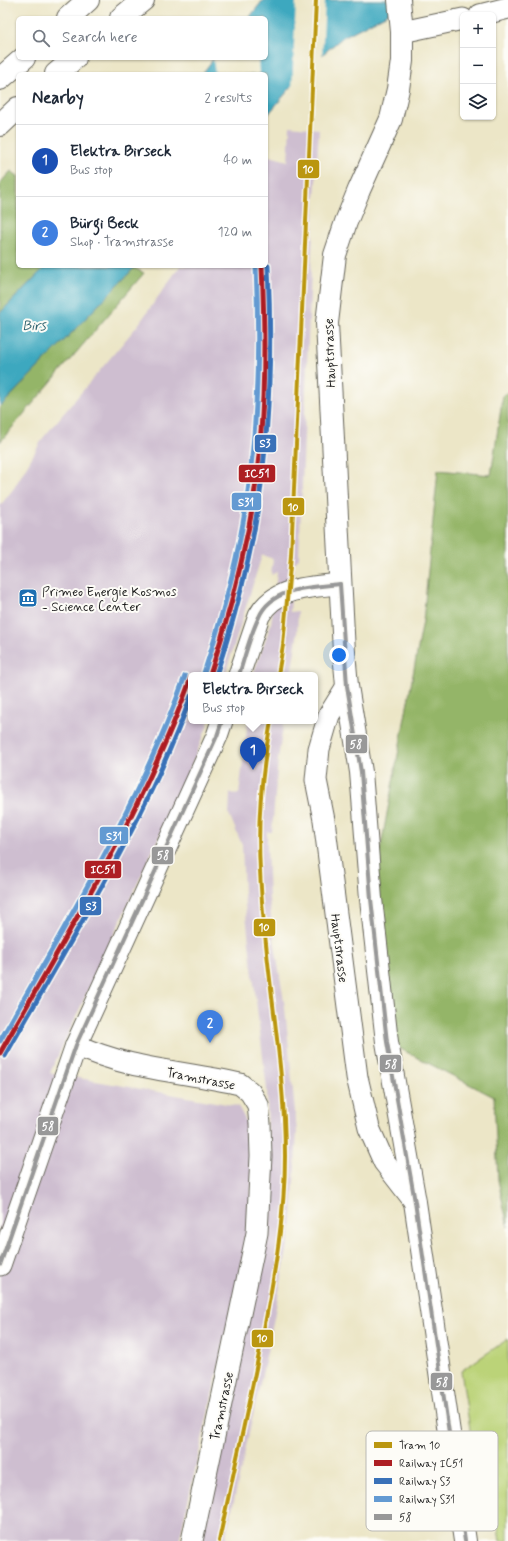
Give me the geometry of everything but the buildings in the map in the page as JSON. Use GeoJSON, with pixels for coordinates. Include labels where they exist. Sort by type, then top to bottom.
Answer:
{"type":"FeatureCollection","features":[{"type":"Feature","properties":{"kind":"main road"},"geometry":{"type":"LineString","coordinates":[[70,16],[88,0]]}},
{"type":"Feature","properties":{"kind":"main road"},"geometry":{"type":"LineString","coordinates":[[123,16],[143,0]]}},
{"type":"Feature","properties":{"kind":"main road","name":"Hauptstrasse"},"geometry":{"type":"LineString","coordinates":[[399,0],[402,32],[402,61],[398,89],[391,119],[346,222],[334,255],[326,323],[340,584],[348,686],[361,772],[371,899],[388,1042],[415,1202],[449,1431]]}},
{"type":"Feature","properties":{"kind":"main road"},"geometry":{"type":"LineString","coordinates":[[0,79],[22,60]]}},
{"type":"Feature","properties":{"kind":"main road"},"geometry":{"type":"LineString","coordinates":[[58,72],[73,60]]}},
{"type":"Feature","properties":{"kind":"main road"},"geometry":{"type":"LineString","coordinates":[[0,125],[16,110]]}},
{"type":"Feature","properties":{"kind":"main road","name":"Hauptstrasse"},"geometry":{"type":"LineString","coordinates":[[464,1531],[465,1541]]}},
{"type":"Feature","properties":{"kind":"street"},"geometry":{"type":"LineString","coordinates":[[492,12],[508,8]]}},
{"type":"Feature","properties":{"kind":"street"},"geometry":{"type":"LineString","coordinates":[[402,32],[460,20]]}},
{"type":"Feature","properties":{"kind":"street"},"geometry":{"type":"LineString","coordinates":[[240,672],[259,616],[270,602],[289,592],[302,588],[340,584]]}},
{"type":"Feature","properties":{"kind":"street","name":"Hauptstrasse"},"geometry":{"type":"LineString","coordinates":[[348,686],[329,715],[319,749],[316,780],[324,820],[360,1091],[369,1128],[384,1162],[415,1202]]}},
{"type":"Feature","properties":{"kind":"street"},"geometry":{"type":"LineString","coordinates":[[0,1265],[76,1045],[214,744],[221,724]]}},
{"type":"Feature","properties":{"kind":"street","name":"Tramstrasse"},"geometry":{"type":"LineString","coordinates":[[76,1045],[98,1055],[129,1064],[240,1084],[250,1092],[258,1105],[261,1156],[257,1233],[192,1541]]}},
{"type":"Feature","properties":{"kind":"shaded area"},"geometry":{"type":"Polygon","coordinates":[[[290,126],[319,129],[311,270],[299,558],[294,564],[290,612],[298,611],[297,638],[291,672],[254,672],[271,624],[277,572],[271,575],[273,559],[262,555],[226,672],[188,672],[188,724],[208,724],[207,727],[188,774],[50,1073],[238,1106],[255,1138],[248,1238],[179,1541],[0,1541],[0,506],[14,488],[43,438],[138,325],[179,268],[268,268],[268,156],[288,161],[290,126]]]}},
{"type":"Feature","properties":{"kind":"shaded area"},"geometry":{"type":"Polygon","coordinates":[[[248,724],[284,724],[278,759],[272,832],[267,832],[267,845],[269,899],[285,1008],[297,1132],[291,1231],[268,1348],[225,1541],[200,1541],[268,1157],[267,1090],[244,894],[242,845],[229,814],[230,793],[239,794],[248,724]]]}},
{"type":"Feature","properties":{"kind":"green space"},"geometry":{"type":"Polygon","coordinates":[[[11,171],[16,175],[16,268],[44,268],[0,313],[0,183],[11,171]]]}},
{"type":"Feature","properties":{"kind":"green space"},"geometry":{"type":"Polygon","coordinates":[[[134,268],[144,273],[0,442],[0,407],[134,268]]]}},
{"type":"Feature","properties":{"kind":"green space"},"geometry":{"type":"Polygon","coordinates":[[[508,393],[508,1227],[498,1180],[494,1097],[387,1042],[371,899],[423,621],[438,470],[491,475],[503,395],[508,393]]]}},
{"type":"Feature","properties":{"kind":"green space"},"geometry":{"type":"Polygon","coordinates":[[[508,1339],[508,1541],[500,1541],[498,1528],[498,1431],[469,1431],[461,1371],[508,1339]]]}},
{"type":"Feature","properties":{"kind":"water"},"geometry":{"type":"Polygon","coordinates":[[[263,0],[414,0],[343,37],[308,67],[268,115],[268,72],[204,72],[212,60],[268,60],[268,16],[251,16],[263,0]]]}},
{"type":"Feature","properties":{"kind":"water","name":"Birs"},"geometry":{"type":"Polygon","coordinates":[[[44,268],[134,268],[0,407],[0,313],[44,268]]]}},
{"type":"Feature","properties":{"kind":"pier"},"geometry":{"type":"Polygon","coordinates":[[[296,0],[325,0],[322,58],[310,68],[292,90],[296,0]]]}},
{"type":"Feature","properties":{"kind":"pier"},"geometry":{"type":"Polygon","coordinates":[[[213,60],[258,60],[259,72],[215,72],[213,60]]]}},
{"type":"Feature","properties":{"kind":"tram line","name":"10"},"geometry":{"type":"LineString","coordinates":[[278,672],[283,645],[291,555],[316,0]]}},
{"type":"Feature","properties":{"kind":"tram line","name":"10"},"geometry":{"type":"LineString","coordinates":[[219,1541],[268,1308],[279,1243],[285,1178],[282,1084],[262,906],[259,851],[261,795],[271,724]]}},
{"type":"Feature","properties":{"kind":"rail line","name":"S3"},"geometry":{"type":"LineString","coordinates":[[217,672],[243,582],[260,493],[269,396],[270,331],[268,266]]}},
{"type":"Feature","properties":{"kind":"rail line","name":"S31"},"geometry":{"type":"LineString","coordinates":[[204,672],[231,580],[248,491],[257,395],[258,330],[256,268]]}},
{"type":"Feature","properties":{"kind":"rail line","name":"IC51"},"geometry":{"type":"LineString","coordinates":[[211,672],[236,582],[249,526],[254,494],[263,396],[264,331],[262,268]]}},
{"type":"Feature","properties":{"kind":"rail line","name":"S31"},"geometry":{"type":"LineString","coordinates":[[0,1041],[76,907],[124,817],[167,724],[185,676]]}},
{"type":"Feature","properties":{"kind":"rail line","name":"IC51"},"geometry":{"type":"LineString","coordinates":[[0,1053],[78,916],[128,822],[151,775],[188,686]]}},
{"type":"Feature","properties":{"kind":"rail line","name":"S3"},"geometry":{"type":"LineString","coordinates":[[5,1056],[106,880],[152,789],[173,743],[188,704]]}},
{"type":"Feature","properties":{"kind":"transit line","name":"58"},"geometry":{"type":"LineString","coordinates":[[340,584],[347,686],[361,772],[371,899],[387,1042],[415,1202],[449,1431]]}},
{"type":"Feature","properties":{"kind":"transit line","name":"58"},"geometry":{"type":"LineString","coordinates":[[240,672],[256,624],[265,607],[283,594],[294,590],[340,584]]}},
{"type":"Feature","properties":{"kind":"transit line","name":"58"},"geometry":{"type":"LineString","coordinates":[[0,1265],[76,1045],[217,736],[221,724]]}},
{"type":"Feature","properties":{"kind":"transit line","name":"58"},"geometry":{"type":"LineString","coordinates":[[464,1531],[465,1541]]}},
{"type":"Feature","properties":{"kind":"place","name":"Primeo Energie Kosmos - Science Center"},"geometry":{"type":"Point","coordinates":[28,598]}},
{"type":"Feature","properties":{"kind":"place","name":"Elektra Birseck"},"geometry":{"type":"Point","coordinates":[253,770]}},
{"type":"Feature","properties":{"kind":"place","name":"Bürgi Beck"},"geometry":{"type":"Point","coordinates":[210,1043]}}]}
